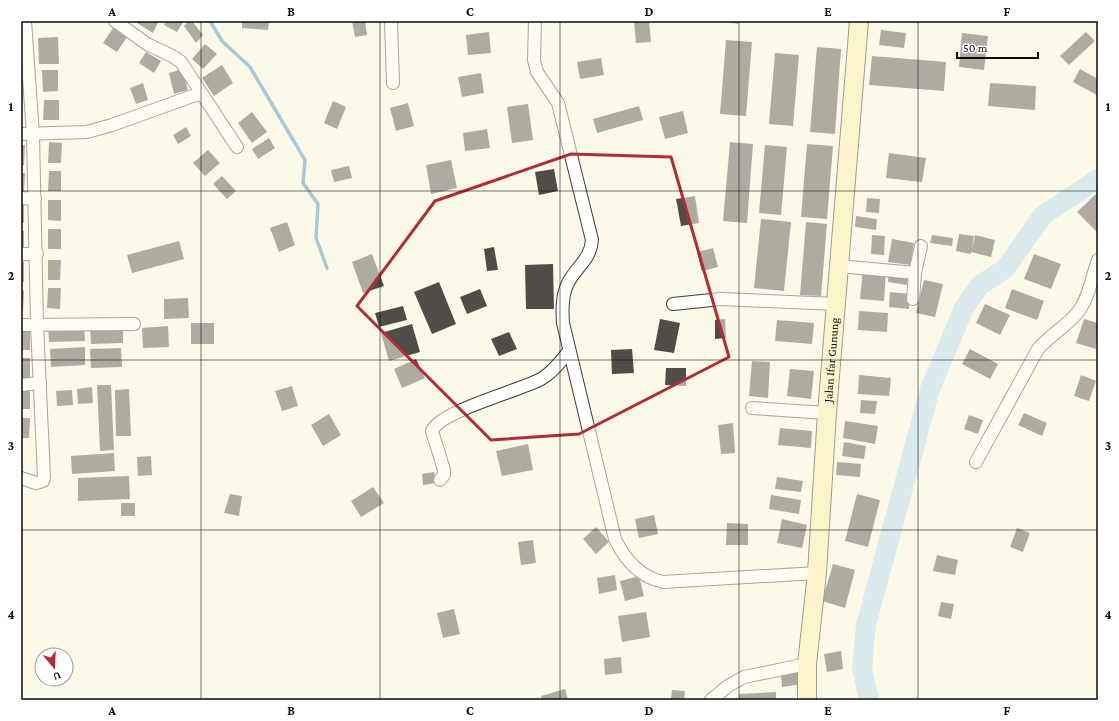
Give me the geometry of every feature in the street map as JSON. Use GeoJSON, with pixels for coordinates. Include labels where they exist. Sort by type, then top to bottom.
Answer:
{"type":"FeatureCollection","features":[{"type":"Feature","properties":{"kind":"street"},"geometry":{"type":"LineString","coordinates":[[21,478],[36,483],[43,481],[44,477],[37,325],[35,199],[27,134],[25,21]]}},
{"type":"Feature","properties":{"kind":"street"},"geometry":{"type":"LineString","coordinates":[[115,21],[147,44],[181,62],[237,147]]}},
{"type":"Feature","properties":{"kind":"street"},"geometry":{"type":"LineString","coordinates":[[391,21],[393,83]]}},
{"type":"Feature","properties":{"kind":"street"},"geometry":{"type":"LineString","coordinates":[[535,21],[534,60],[537,72],[558,103],[592,240],[590,253],[568,282],[565,290],[563,323],[615,540],[622,553],[637,570],[653,580],[663,582],[817,572]]}},
{"type":"Feature","properties":{"kind":"street","name":"Jalan Ifar Gunung"},"geometry":{"type":"LineString","coordinates":[[807,700],[807,664],[817,572],[827,413],[859,21]]}},
{"type":"Feature","properties":{"kind":"street"},"geometry":{"type":"LineString","coordinates":[[27,134],[87,132],[112,125],[201,93]]}},
{"type":"Feature","properties":{"kind":"street"},"geometry":{"type":"LineString","coordinates":[[21,198],[35,199]]}},
{"type":"Feature","properties":{"kind":"street"},"geometry":{"type":"LineString","coordinates":[[913,299],[915,273],[921,246]]}},
{"type":"Feature","properties":{"kind":"street"},"geometry":{"type":"LineString","coordinates":[[21,254],[37,254]]}},
{"type":"Feature","properties":{"kind":"street"},"geometry":{"type":"LineString","coordinates":[[976,462],[1038,349],[1047,338],[1077,314],[1082,307],[1098,260]]}},
{"type":"Feature","properties":{"kind":"street"},"geometry":{"type":"LineString","coordinates":[[839,266],[915,273]]}},
{"type":"Feature","properties":{"kind":"street"},"geometry":{"type":"LineString","coordinates":[[674,304],[721,299],[836,304]]}},
{"type":"Feature","properties":{"kind":"street"},"geometry":{"type":"LineString","coordinates":[[21,325],[134,324]]}},
{"type":"Feature","properties":{"kind":"street"},"geometry":{"type":"LineString","coordinates":[[440,480],[444,475],[444,470],[432,431],[434,427],[441,421],[457,412],[528,386],[543,378],[569,352]]}},
{"type":"Feature","properties":{"kind":"street"},"geometry":{"type":"LineString","coordinates":[[21,385],[40,383]]}},
{"type":"Feature","properties":{"kind":"street"},"geometry":{"type":"LineString","coordinates":[[752,408],[827,413]]}},
{"type":"Feature","properties":{"kind":"street"},"geometry":{"type":"LineString","coordinates":[[711,700],[728,686],[744,677],[807,664]]}},
{"type":"Feature","properties":{"kind":"highlighted area"},"geometry":{"type":"Polygon","coordinates":[[[571,154],[671,157],[729,357],[579,434],[491,440],[357,306],[435,201],[571,154]]]}},
{"type":"Feature","properties":{"kind":"building"},"geometry":{"type":"Polygon","coordinates":[[[138,21],[159,21],[153,33],[137,23],[138,21]]]}},
{"type":"Feature","properties":{"kind":"building"},"geometry":{"type":"Polygon","coordinates":[[[166,21],[184,21],[177,32],[164,25],[166,21]]]}},
{"type":"Feature","properties":{"kind":"building"},"geometry":{"type":"Polygon","coordinates":[[[188,21],[192,21],[203,35],[196,43],[184,26],[188,21]]]}},
{"type":"Feature","properties":{"kind":"building"},"geometry":{"type":"Polygon","coordinates":[[[242,21],[269,21],[268,30],[242,28],[242,21]]]}},
{"type":"Feature","properties":{"kind":"building"},"geometry":{"type":"Polygon","coordinates":[[[352,21],[365,21],[367,35],[355,37],[352,21]]]}},
{"type":"Feature","properties":{"kind":"building"},"geometry":{"type":"Polygon","coordinates":[[[634,21],[649,21],[651,42],[636,43],[634,21]]]}},
{"type":"Feature","properties":{"kind":"building"},"geometry":{"type":"Polygon","coordinates":[[[724,21],[738,21],[738,24],[724,21]]]}},
{"type":"Feature","properties":{"kind":"building"},"geometry":{"type":"Polygon","coordinates":[[[115,25],[129,34],[117,52],[103,43],[115,25]]]}},
{"type":"Feature","properties":{"kind":"building"},"geometry":{"type":"Polygon","coordinates":[[[881,30],[906,33],[904,48],[879,45],[881,30]]]}},
{"type":"Feature","properties":{"kind":"building"},"geometry":{"type":"Polygon","coordinates":[[[489,32],[491,53],[468,55],[466,35],[489,32]]]}},
{"type":"Feature","properties":{"kind":"building"},"geometry":{"type":"Polygon","coordinates":[[[1086,32],[1095,41],[1069,65],[1060,56],[1086,32]]]}},
{"type":"Feature","properties":{"kind":"building"},"geometry":{"type":"Polygon","coordinates":[[[962,33],[988,36],[984,70],[959,67],[962,33]]]}},
{"type":"Feature","properties":{"kind":"building"},"geometry":{"type":"Polygon","coordinates":[[[58,37],[59,64],[39,64],[38,38],[58,37]]]}},
{"type":"Feature","properties":{"kind":"building"},"geometry":{"type":"Polygon","coordinates":[[[726,40],[752,42],[746,116],[720,114],[726,40]]]}},
{"type":"Feature","properties":{"kind":"building"},"geometry":{"type":"Polygon","coordinates":[[[205,44],[217,54],[203,69],[192,59],[205,44]]]}},
{"type":"Feature","properties":{"kind":"building"},"geometry":{"type":"Polygon","coordinates":[[[817,47],[841,49],[835,134],[810,132],[817,47]]]}},
{"type":"Feature","properties":{"kind":"building"},"geometry":{"type":"Polygon","coordinates":[[[146,52],[161,61],[154,73],[139,63],[146,52]]]}},
{"type":"Feature","properties":{"kind":"building"},"geometry":{"type":"Polygon","coordinates":[[[775,53],[799,55],[793,126],[769,124],[775,53]]]}},
{"type":"Feature","properties":{"kind":"building"},"geometry":{"type":"Polygon","coordinates":[[[872,56],[946,62],[944,91],[869,85],[872,56]]]}},
{"type":"Feature","properties":{"kind":"building"},"geometry":{"type":"Polygon","coordinates":[[[601,58],[604,75],[580,79],[577,62],[601,58]]]}},
{"type":"Feature","properties":{"kind":"building"},"geometry":{"type":"Polygon","coordinates":[[[222,65],[233,83],[214,96],[202,78],[222,65]]]}},
{"type":"Feature","properties":{"kind":"building"},"geometry":{"type":"Polygon","coordinates":[[[182,69],[188,90],[174,94],[169,73],[182,69]]]}},
{"type":"Feature","properties":{"kind":"building"},"geometry":{"type":"Polygon","coordinates":[[[1080,69],[1098,79],[1097,95],[1073,82],[1080,69]]]}},
{"type":"Feature","properties":{"kind":"building"},"geometry":{"type":"Polygon","coordinates":[[[42,70],[58,70],[58,91],[43,92],[42,70]]]}},
{"type":"Feature","properties":{"kind":"building"},"geometry":{"type":"Polygon","coordinates":[[[481,73],[484,93],[462,97],[458,77],[481,73]]]}},
{"type":"Feature","properties":{"kind":"building"},"geometry":{"type":"Polygon","coordinates":[[[143,83],[148,100],[136,104],[130,88],[143,83]]]}},
{"type":"Feature","properties":{"kind":"building"},"geometry":{"type":"Polygon","coordinates":[[[990,83],[1036,86],[1035,110],[988,106],[990,83]]]}},
{"type":"Feature","properties":{"kind":"building"},"geometry":{"type":"Polygon","coordinates":[[[44,100],[59,100],[59,120],[43,120],[44,100]]]}},
{"type":"Feature","properties":{"kind":"building"},"geometry":{"type":"Polygon","coordinates":[[[333,101],[346,107],[337,129],[324,123],[333,101]]]}},
{"type":"Feature","properties":{"kind":"building"},"geometry":{"type":"Polygon","coordinates":[[[408,103],[414,126],[396,131],[390,108],[408,103]]]}},
{"type":"Feature","properties":{"kind":"building"},"geometry":{"type":"Polygon","coordinates":[[[528,104],[533,140],[512,143],[507,107],[528,104]]]}},
{"type":"Feature","properties":{"kind":"building"},"geometry":{"type":"Polygon","coordinates":[[[639,106],[643,120],[597,133],[593,119],[639,106]]]}},
{"type":"Feature","properties":{"kind":"building"},"geometry":{"type":"Polygon","coordinates":[[[683,111],[688,133],[665,139],[659,117],[683,111]]]}},
{"type":"Feature","properties":{"kind":"building"},"geometry":{"type":"Polygon","coordinates":[[[252,112],[267,132],[252,143],[238,123],[252,112]]]}},
{"type":"Feature","properties":{"kind":"building"},"geometry":{"type":"Polygon","coordinates":[[[186,127],[191,136],[178,144],[173,135],[186,127]]]}},
{"type":"Feature","properties":{"kind":"building"},"geometry":{"type":"Polygon","coordinates":[[[487,129],[490,148],[465,151],[463,133],[487,129]]]}},
{"type":"Feature","properties":{"kind":"building"},"geometry":{"type":"Polygon","coordinates":[[[269,138],[275,148],[258,159],[252,149],[269,138]]]}},
{"type":"Feature","properties":{"kind":"building"},"geometry":{"type":"Polygon","coordinates":[[[49,142],[62,143],[61,163],[48,163],[49,142]]]}},
{"type":"Feature","properties":{"kind":"building"},"geometry":{"type":"Polygon","coordinates":[[[730,142],[753,144],[747,223],[723,221],[730,142]]]}},
{"type":"Feature","properties":{"kind":"building"},"geometry":{"type":"Polygon","coordinates":[[[807,144],[833,146],[827,219],[801,217],[807,144]]]}},
{"type":"Feature","properties":{"kind":"building"},"geometry":{"type":"Polygon","coordinates":[[[21,145],[25,145],[24,165],[21,165],[21,145]]]}},
{"type":"Feature","properties":{"kind":"building"},"geometry":{"type":"Polygon","coordinates":[[[765,145],[787,147],[781,215],[759,213],[765,145]]]}},
{"type":"Feature","properties":{"kind":"building"},"geometry":{"type":"Polygon","coordinates":[[[208,150],[220,163],[205,176],[193,163],[208,150]]]}},
{"type":"Feature","properties":{"kind":"building"},"geometry":{"type":"Polygon","coordinates":[[[889,153],[926,158],[922,182],[886,178],[889,153]]]}},
{"type":"Feature","properties":{"kind":"building"},"geometry":{"type":"Polygon","coordinates":[[[451,160],[457,188],[431,194],[426,165],[451,160]]]}},
{"type":"Feature","properties":{"kind":"building"},"geometry":{"type":"Polygon","coordinates":[[[349,166],[352,178],[334,182],[331,170],[349,166]]]}},
{"type":"Feature","properties":{"kind":"building"},"geometry":{"type":"Polygon","coordinates":[[[554,169],[558,191],[539,195],[535,172],[554,169]]]}},
{"type":"Feature","properties":{"kind":"building"},"geometry":{"type":"Polygon","coordinates":[[[49,171],[61,171],[61,191],[48,191],[49,171]]]}},
{"type":"Feature","properties":{"kind":"building"},"geometry":{"type":"Polygon","coordinates":[[[21,173],[25,173],[24,193],[21,193],[21,173]]]}},
{"type":"Feature","properties":{"kind":"building"},"geometry":{"type":"Polygon","coordinates":[[[222,176],[236,191],[227,199],[213,184],[222,176]]]}},
{"type":"Feature","properties":{"kind":"building"},"geometry":{"type":"Polygon","coordinates":[[[1097,193],[1098,228],[1096,231],[1077,212],[1097,193]]]}},
{"type":"Feature","properties":{"kind":"building"},"geometry":{"type":"Polygon","coordinates":[[[695,196],[699,223],[681,226],[676,199],[695,196]]]}},
{"type":"Feature","properties":{"kind":"building"},"geometry":{"type":"Polygon","coordinates":[[[867,198],[880,199],[879,213],[866,212],[867,198]]]}},
{"type":"Feature","properties":{"kind":"building"},"geometry":{"type":"Polygon","coordinates":[[[48,200],[61,200],[61,221],[48,220],[48,200]]]}},
{"type":"Feature","properties":{"kind":"building"},"geometry":{"type":"Polygon","coordinates":[[[21,202],[24,202],[24,223],[21,223],[21,202]]]}},
{"type":"Feature","properties":{"kind":"building"},"geometry":{"type":"Polygon","coordinates":[[[856,216],[877,219],[876,230],[855,227],[856,216]]]}},
{"type":"Feature","properties":{"kind":"building"},"geometry":{"type":"Polygon","coordinates":[[[761,219],[791,222],[784,291],[754,288],[761,219]]]}},
{"type":"Feature","properties":{"kind":"building"},"geometry":{"type":"Polygon","coordinates":[[[287,222],[295,245],[279,252],[270,228],[287,222]]]}},
{"type":"Feature","properties":{"kind":"building"},"geometry":{"type":"Polygon","coordinates":[[[806,222],[827,224],[821,296],[800,295],[806,222]]]}},
{"type":"Feature","properties":{"kind":"building"},"geometry":{"type":"Polygon","coordinates":[[[48,229],[61,229],[61,249],[48,249],[48,229]]]}},
{"type":"Feature","properties":{"kind":"building"},"geometry":{"type":"Polygon","coordinates":[[[21,231],[24,231],[24,251],[21,251],[21,231]]]}},
{"type":"Feature","properties":{"kind":"building"},"geometry":{"type":"Polygon","coordinates":[[[959,234],[974,236],[972,250],[975,235],[995,240],[991,257],[971,252],[971,254],[956,251],[959,234]]]}},
{"type":"Feature","properties":{"kind":"building"},"geometry":{"type":"Polygon","coordinates":[[[872,235],[885,236],[884,255],[871,254],[872,235]]]}},
{"type":"Feature","properties":{"kind":"building"},"geometry":{"type":"Polygon","coordinates":[[[932,235],[953,238],[952,246],[930,243],[932,235]]]}},
{"type":"Feature","properties":{"kind":"building"},"geometry":{"type":"Polygon","coordinates":[[[892,239],[914,243],[910,265],[888,262],[892,239]]]}},
{"type":"Feature","properties":{"kind":"building"},"geometry":{"type":"Polygon","coordinates":[[[179,241],[184,259],[132,273],[127,255],[179,241]]]}},
{"type":"Feature","properties":{"kind":"building"},"geometry":{"type":"Polygon","coordinates":[[[494,247],[498,270],[487,271],[484,249],[494,247]]]}},
{"type":"Feature","properties":{"kind":"building"},"geometry":{"type":"Polygon","coordinates":[[[713,248],[718,267],[702,271],[697,252],[713,248]]]}},
{"type":"Feature","properties":{"kind":"building"},"geometry":{"type":"Polygon","coordinates":[[[372,254],[384,286],[363,293],[352,262],[372,254]]]}},
{"type":"Feature","properties":{"kind":"building"},"geometry":{"type":"Polygon","coordinates":[[[1034,254],[1061,264],[1051,289],[1024,279],[1034,254]]]}},
{"type":"Feature","properties":{"kind":"building"},"geometry":{"type":"Polygon","coordinates":[[[48,260],[61,260],[60,280],[48,280],[48,260]]]}},
{"type":"Feature","properties":{"kind":"building"},"geometry":{"type":"Polygon","coordinates":[[[21,262],[24,262],[24,282],[21,282],[21,262]]]}},
{"type":"Feature","properties":{"kind":"building"},"geometry":{"type":"Polygon","coordinates":[[[553,264],[554,309],[526,309],[525,265],[553,264]]]}},
{"type":"Feature","properties":{"kind":"building"},"geometry":{"type":"Polygon","coordinates":[[[863,269],[886,271],[884,301],[860,299],[863,269]]]}},
{"type":"Feature","properties":{"kind":"building"},"geometry":{"type":"Polygon","coordinates":[[[889,272],[908,275],[907,285],[888,282],[889,272]]]}},
{"type":"Feature","properties":{"kind":"building"},"geometry":{"type":"Polygon","coordinates":[[[924,280],[943,284],[935,317],[916,313],[924,280]]]}},
{"type":"Feature","properties":{"kind":"building"},"geometry":{"type":"Polygon","coordinates":[[[439,282],[456,324],[432,334],[414,292],[439,282]]]}},
{"type":"Feature","properties":{"kind":"building"},"geometry":{"type":"Polygon","coordinates":[[[48,288],[61,288],[60,309],[47,308],[48,288]]]}},
{"type":"Feature","properties":{"kind":"building"},"geometry":{"type":"Polygon","coordinates":[[[480,289],[487,306],[467,314],[460,297],[480,289]]]}},
{"type":"Feature","properties":{"kind":"building"},"geometry":{"type":"Polygon","coordinates":[[[1012,289],[1044,301],[1037,320],[1005,308],[1012,289]]]}},
{"type":"Feature","properties":{"kind":"building"},"geometry":{"type":"Polygon","coordinates":[[[21,290],[24,291],[23,311],[21,311],[21,290]]]}},
{"type":"Feature","properties":{"kind":"building"},"geometry":{"type":"Polygon","coordinates":[[[890,292],[910,294],[909,309],[889,307],[890,292]]]}},
{"type":"Feature","properties":{"kind":"building"},"geometry":{"type":"Polygon","coordinates":[[[188,298],[189,318],[164,319],[164,299],[188,298]]]}},
{"type":"Feature","properties":{"kind":"building"},"geometry":{"type":"Polygon","coordinates":[[[985,304],[1010,315],[1000,335],[976,323],[985,304]]]}},
{"type":"Feature","properties":{"kind":"building"},"geometry":{"type":"Polygon","coordinates":[[[403,306],[407,320],[379,327],[375,313],[403,306]]]}},
{"type":"Feature","properties":{"kind":"building"},"geometry":{"type":"Polygon","coordinates":[[[859,311],[888,313],[887,332],[858,330],[859,311]]]}},
{"type":"Feature","properties":{"kind":"building"},"geometry":{"type":"Polygon","coordinates":[[[660,319],[680,323],[674,353],[654,350],[660,319]]]}},
{"type":"Feature","properties":{"kind":"building"},"geometry":{"type":"Polygon","coordinates":[[[725,319],[726,338],[715,339],[715,320],[725,319]]]}},
{"type":"Feature","properties":{"kind":"building"},"geometry":{"type":"Polygon","coordinates":[[[1084,319],[1098,323],[1096,349],[1076,343],[1084,319]]]}},
{"type":"Feature","properties":{"kind":"building"},"geometry":{"type":"Polygon","coordinates":[[[777,320],[814,323],[812,344],[775,341],[777,320]]]}},
{"type":"Feature","properties":{"kind":"building"},"geometry":{"type":"Polygon","coordinates":[[[191,323],[214,323],[214,344],[191,344],[191,323]]]}},
{"type":"Feature","properties":{"kind":"building"},"geometry":{"type":"Polygon","coordinates":[[[412,324],[420,352],[389,361],[381,333],[412,324]]]}},
{"type":"Feature","properties":{"kind":"building"},"geometry":{"type":"Polygon","coordinates":[[[84,325],[85,341],[49,342],[48,326],[84,325]]]}},
{"type":"Feature","properties":{"kind":"building"},"geometry":{"type":"Polygon","coordinates":[[[168,326],[169,347],[143,348],[142,328],[168,326]]]}},
{"type":"Feature","properties":{"kind":"building"},"geometry":{"type":"Polygon","coordinates":[[[123,327],[123,343],[91,344],[90,328],[123,327]]]}},
{"type":"Feature","properties":{"kind":"building"},"geometry":{"type":"Polygon","coordinates":[[[21,330],[30,330],[30,350],[21,350],[21,330]]]}},
{"type":"Feature","properties":{"kind":"building"},"geometry":{"type":"Polygon","coordinates":[[[509,332],[517,349],[499,356],[491,339],[509,332]]]}},
{"type":"Feature","properties":{"kind":"building"},"geometry":{"type":"Polygon","coordinates":[[[85,347],[85,365],[51,367],[50,349],[85,347]]]}},
{"type":"Feature","properties":{"kind":"building"},"geometry":{"type":"Polygon","coordinates":[[[121,348],[122,367],[91,368],[90,349],[121,348]]]}},
{"type":"Feature","properties":{"kind":"building"},"geometry":{"type":"Polygon","coordinates":[[[632,349],[634,373],[612,374],[611,350],[632,349]]]}},
{"type":"Feature","properties":{"kind":"building"},"geometry":{"type":"Polygon","coordinates":[[[970,349],[998,364],[990,379],[962,364],[970,349]]]}},
{"type":"Feature","properties":{"kind":"building"},"geometry":{"type":"Polygon","coordinates":[[[21,358],[30,358],[30,379],[21,378],[21,358]]]}},
{"type":"Feature","properties":{"kind":"building"},"geometry":{"type":"Polygon","coordinates":[[[416,359],[425,378],[402,388],[394,369],[416,359]]]}},
{"type":"Feature","properties":{"kind":"building"},"geometry":{"type":"Polygon","coordinates":[[[752,361],[770,362],[768,398],[749,396],[752,361]]]}},
{"type":"Feature","properties":{"kind":"building"},"geometry":{"type":"Polygon","coordinates":[[[666,368],[686,368],[686,386],[665,385],[666,368]]]}},
{"type":"Feature","properties":{"kind":"building"},"geometry":{"type":"Polygon","coordinates":[[[790,369],[814,371],[811,399],[787,396],[790,369]]]}},
{"type":"Feature","properties":{"kind":"building"},"geometry":{"type":"Polygon","coordinates":[[[859,375],[891,378],[889,396],[858,394],[859,375]]]}},
{"type":"Feature","properties":{"kind":"building"},"geometry":{"type":"Polygon","coordinates":[[[1081,375],[1096,381],[1089,401],[1074,396],[1081,375]]]}},
{"type":"Feature","properties":{"kind":"building"},"geometry":{"type":"Polygon","coordinates":[[[97,385],[111,385],[114,450],[100,451],[97,385]]]}},
{"type":"Feature","properties":{"kind":"building"},"geometry":{"type":"Polygon","coordinates":[[[292,386],[298,406],[282,411],[275,391],[292,386]]]}},
{"type":"Feature","properties":{"kind":"building"},"geometry":{"type":"Polygon","coordinates":[[[92,387],[93,403],[78,404],[77,389],[92,387]]]}},
{"type":"Feature","properties":{"kind":"building"},"geometry":{"type":"Polygon","coordinates":[[[21,389],[30,389],[30,409],[21,409],[21,389]]]}},
{"type":"Feature","properties":{"kind":"building"},"geometry":{"type":"Polygon","coordinates":[[[129,389],[131,436],[116,436],[115,390],[129,389]]]}},
{"type":"Feature","properties":{"kind":"building"},"geometry":{"type":"Polygon","coordinates":[[[72,390],[73,405],[57,406],[56,391],[72,390]]]}},
{"type":"Feature","properties":{"kind":"building"},"geometry":{"type":"Polygon","coordinates":[[[861,400],[877,401],[875,414],[860,413],[861,400]]]}},
{"type":"Feature","properties":{"kind":"building"},"geometry":{"type":"Polygon","coordinates":[[[1024,413],[1047,423],[1042,436],[1018,425],[1024,413]]]}},
{"type":"Feature","properties":{"kind":"building"},"geometry":{"type":"Polygon","coordinates":[[[329,414],[341,435],[323,446],[311,425],[329,414]]]}},
{"type":"Feature","properties":{"kind":"building"},"geometry":{"type":"Polygon","coordinates":[[[969,415],[983,420],[978,434],[964,429],[969,415]]]}},
{"type":"Feature","properties":{"kind":"building"},"geometry":{"type":"Polygon","coordinates":[[[21,418],[30,418],[29,438],[21,438],[21,418]]]}},
{"type":"Feature","properties":{"kind":"building"},"geometry":{"type":"Polygon","coordinates":[[[845,421],[878,426],[875,444],[843,438],[845,421]]]}},
{"type":"Feature","properties":{"kind":"building"},"geometry":{"type":"Polygon","coordinates":[[[733,423],[735,453],[721,454],[718,425],[733,423]]]}},
{"type":"Feature","properties":{"kind":"building"},"geometry":{"type":"Polygon","coordinates":[[[780,428],[812,431],[811,448],[778,445],[780,428]]]}},
{"type":"Feature","properties":{"kind":"building"},"geometry":{"type":"Polygon","coordinates":[[[844,442],[866,446],[864,459],[842,456],[844,442]]]}},
{"type":"Feature","properties":{"kind":"building"},"geometry":{"type":"Polygon","coordinates":[[[528,444],[533,470],[502,476],[496,451],[528,444]]]}},
{"type":"Feature","properties":{"kind":"building"},"geometry":{"type":"Polygon","coordinates":[[[114,453],[115,471],[72,474],[71,456],[114,453]]]}},
{"type":"Feature","properties":{"kind":"building"},"geometry":{"type":"Polygon","coordinates":[[[151,456],[152,475],[138,476],[137,457],[151,456]]]}},
{"type":"Feature","properties":{"kind":"building"},"geometry":{"type":"Polygon","coordinates":[[[837,462],[861,464],[860,477],[836,475],[837,462]]]}},
{"type":"Feature","properties":{"kind":"building"},"geometry":{"type":"Polygon","coordinates":[[[434,472],[436,483],[423,485],[422,474],[434,472]]]}},
{"type":"Feature","properties":{"kind":"building"},"geometry":{"type":"Polygon","coordinates":[[[129,476],[130,499],[78,501],[78,478],[129,476]]]}},
{"type":"Feature","properties":{"kind":"building"},"geometry":{"type":"Polygon","coordinates":[[[777,477],[803,481],[801,492],[775,489],[777,477]]]}},
{"type":"Feature","properties":{"kind":"building"},"geometry":{"type":"Polygon","coordinates":[[[373,487],[384,503],[361,517],[351,501],[373,487]]]}},
{"type":"Feature","properties":{"kind":"building"},"geometry":{"type":"Polygon","coordinates":[[[230,494],[242,496],[239,516],[224,513],[230,494]]]}},
{"type":"Feature","properties":{"kind":"building"},"geometry":{"type":"Polygon","coordinates":[[[857,494],[880,500],[868,547],[845,541],[857,494]]]}},
{"type":"Feature","properties":{"kind":"building"},"geometry":{"type":"Polygon","coordinates":[[[771,495],[801,500],[799,514],[769,509],[771,495]]]}},
{"type":"Feature","properties":{"kind":"building"},"geometry":{"type":"Polygon","coordinates":[[[121,503],[135,503],[135,516],[121,516],[121,503]]]}},
{"type":"Feature","properties":{"kind":"building"},"geometry":{"type":"Polygon","coordinates":[[[654,515],[658,534],[639,538],[635,519],[654,515]]]}},
{"type":"Feature","properties":{"kind":"building"},"geometry":{"type":"Polygon","coordinates":[[[782,519],[807,525],[802,548],[777,543],[782,519]]]}},
{"type":"Feature","properties":{"kind":"building"},"geometry":{"type":"Polygon","coordinates":[[[727,523],[748,524],[748,545],[726,545],[727,523]]]}},
{"type":"Feature","properties":{"kind":"building"},"geometry":{"type":"Polygon","coordinates":[[[596,527],[609,542],[596,554],[583,539],[596,527]]]}},
{"type":"Feature","properties":{"kind":"building"},"geometry":{"type":"Polygon","coordinates":[[[1017,528],[1030,533],[1023,552],[1010,547],[1017,528]]]}},
{"type":"Feature","properties":{"kind":"building"},"geometry":{"type":"Polygon","coordinates":[[[533,540],[536,563],[521,565],[518,542],[533,540]]]}},
{"type":"Feature","properties":{"kind":"building"},"geometry":{"type":"Polygon","coordinates":[[[937,555],[958,560],[955,575],[933,571],[937,555]]]}},
{"type":"Feature","properties":{"kind":"building"},"geometry":{"type":"Polygon","coordinates":[[[833,564],[855,570],[845,608],[822,601],[833,564]]]}},
{"type":"Feature","properties":{"kind":"building"},"geometry":{"type":"Polygon","coordinates":[[[615,575],[617,590],[599,594],[597,578],[615,575]]]}},
{"type":"Feature","properties":{"kind":"building"},"geometry":{"type":"Polygon","coordinates":[[[639,576],[644,596],[625,601],[620,581],[639,576]]]}},
{"type":"Feature","properties":{"kind":"building"},"geometry":{"type":"Polygon","coordinates":[[[941,602],[954,604],[951,619],[938,616],[941,602]]]}},
{"type":"Feature","properties":{"kind":"building"},"geometry":{"type":"Polygon","coordinates":[[[454,609],[460,634],[443,638],[437,613],[454,609]]]}},
{"type":"Feature","properties":{"kind":"building"},"geometry":{"type":"Polygon","coordinates":[[[646,612],[650,637],[622,642],[618,616],[646,612]]]}},
{"type":"Feature","properties":{"kind":"building"},"geometry":{"type":"Polygon","coordinates":[[[841,651],[843,669],[827,672],[824,654],[841,651]]]}},
{"type":"Feature","properties":{"kind":"building"},"geometry":{"type":"Polygon","coordinates":[[[621,657],[622,673],[605,675],[604,659],[621,657]]]}},
{"type":"Feature","properties":{"kind":"building"},"geometry":{"type":"Polygon","coordinates":[[[802,672],[803,684],[782,687],[781,674],[802,672]]]}},
{"type":"Feature","properties":{"kind":"building"},"geometry":{"type":"Polygon","coordinates":[[[565,689],[568,700],[542,700],[541,696],[565,689]]]}},
{"type":"Feature","properties":{"kind":"building"},"geometry":{"type":"Polygon","coordinates":[[[672,690],[685,691],[684,700],[671,700],[672,690]]]}},
{"type":"Feature","properties":{"kind":"building"},"geometry":{"type":"Polygon","coordinates":[[[776,692],[776,700],[739,700],[739,694],[776,692]]]}},
{"type":"Feature","properties":{"kind":"waterway"},"geometry":{"type":"LineString","coordinates":[[210,21],[222,41],[250,67],[305,160],[303,183],[318,204],[316,238],[327,268]]}},
{"type":"Feature","properties":{"kind":"waterway"},"geometry":{"type":"LineString","coordinates":[[869,700],[862,668],[866,625],[930,389],[964,308],[980,285],[1005,269],[1043,215],[1098,179]]}}]}
